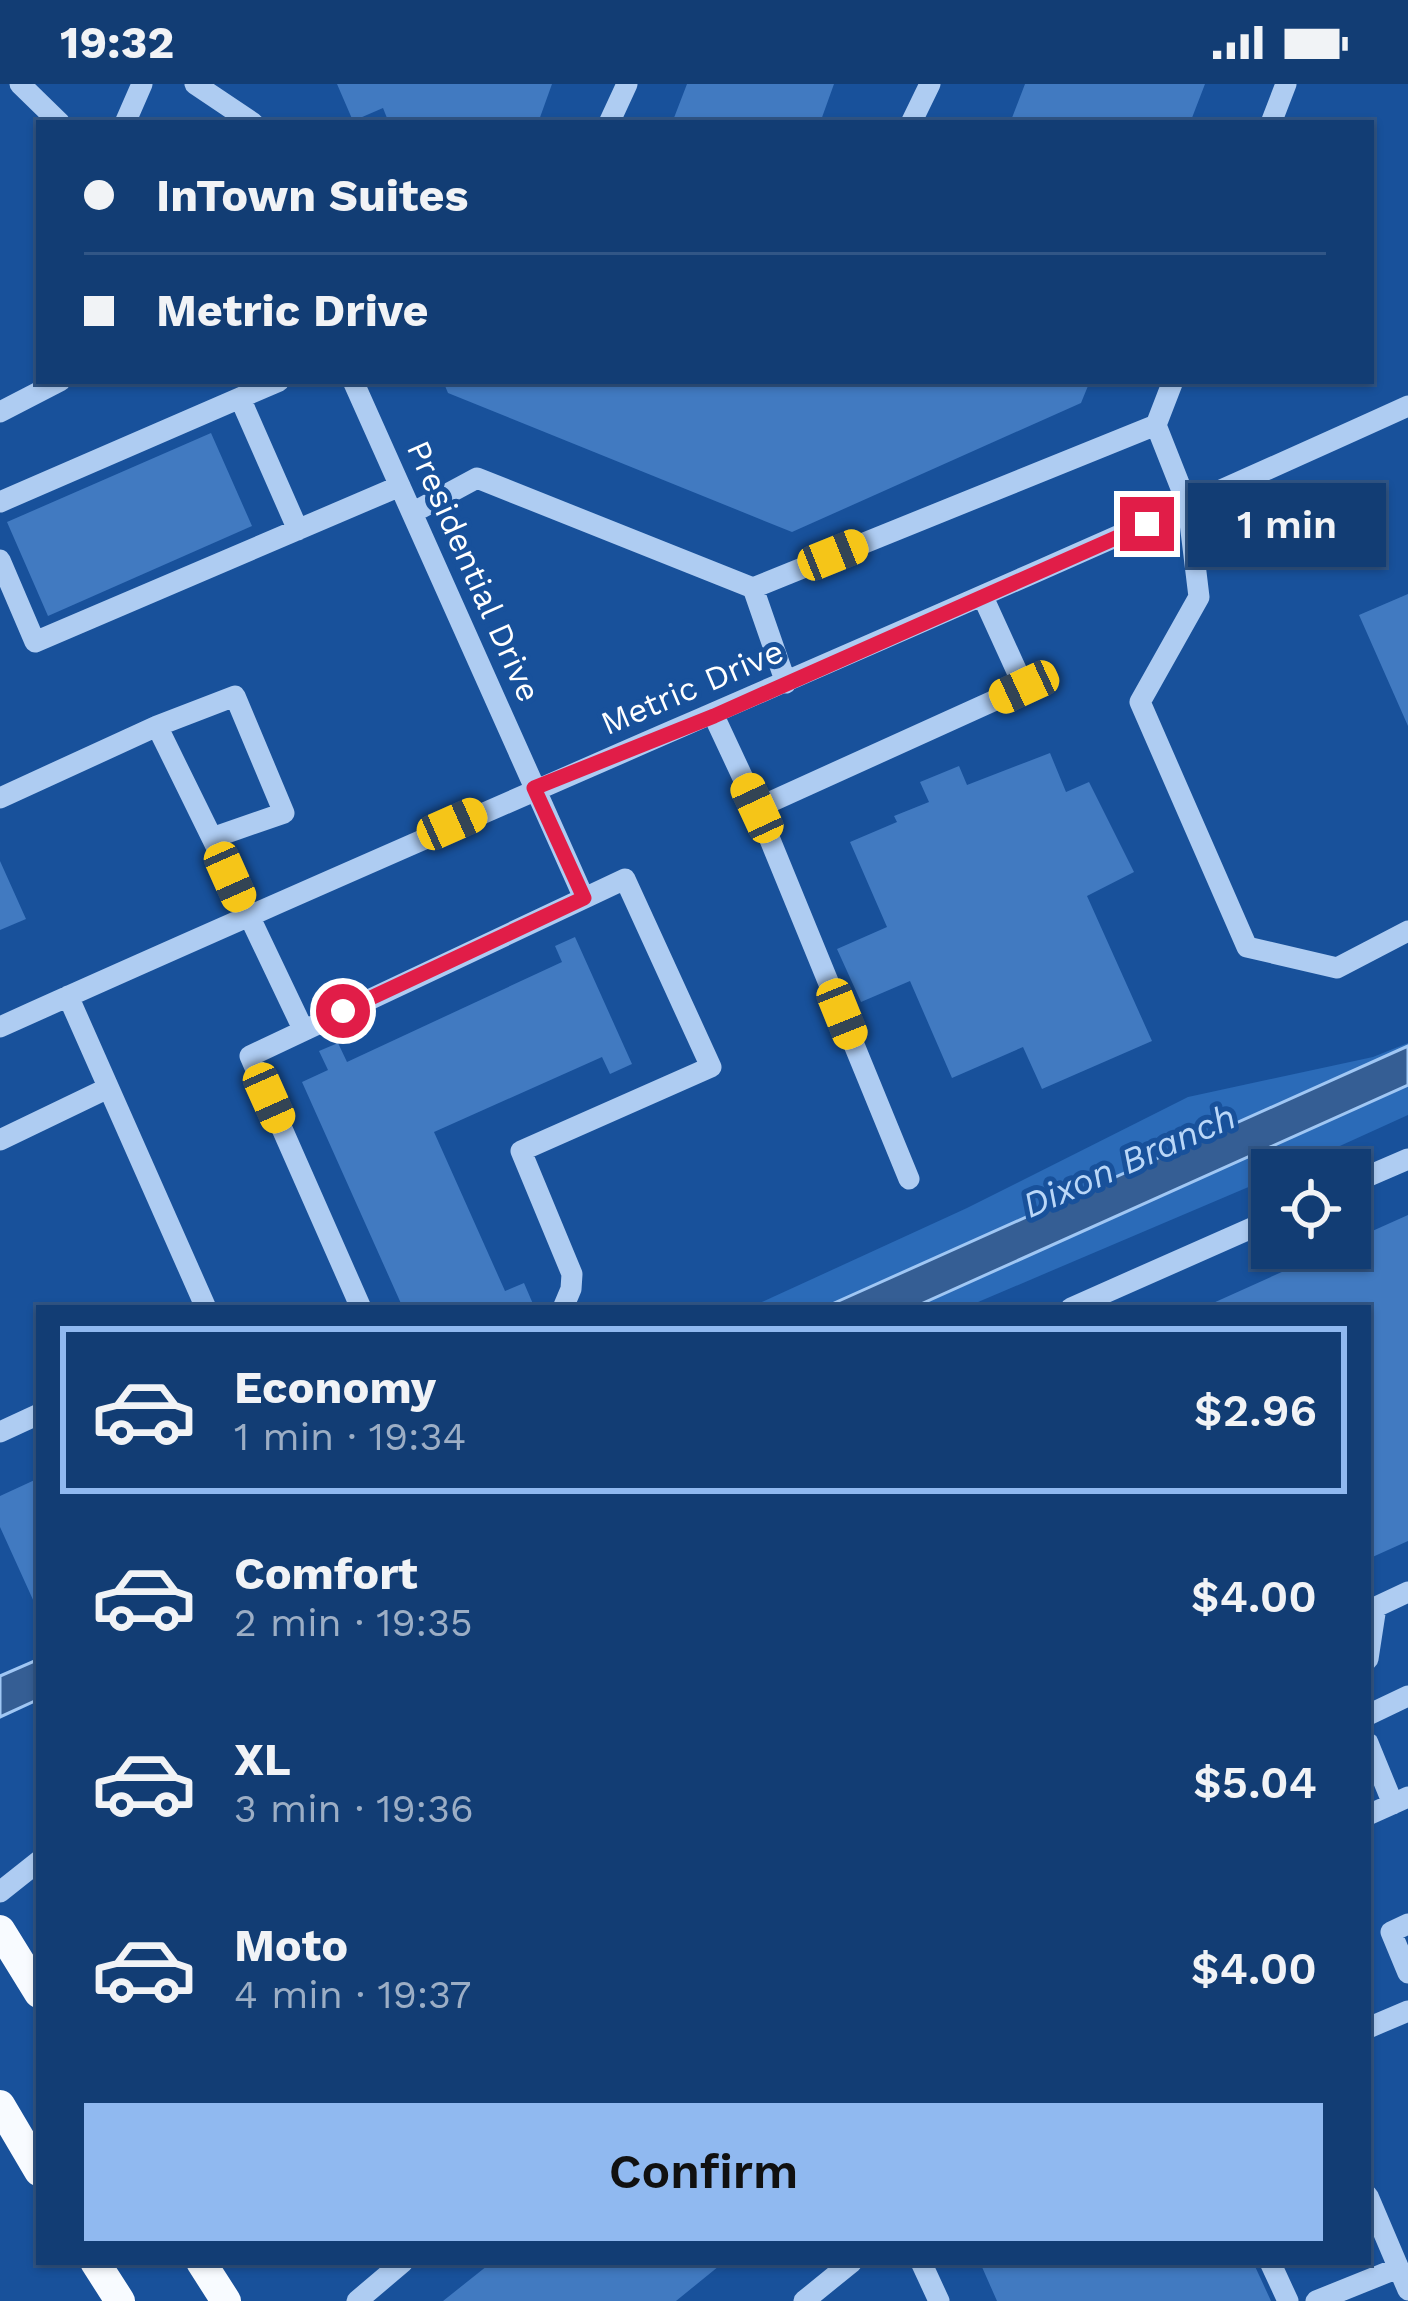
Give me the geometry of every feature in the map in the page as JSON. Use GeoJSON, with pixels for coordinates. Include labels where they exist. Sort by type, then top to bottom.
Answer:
{"type":"FeatureCollection","features":[{"type":"Feature","properties":{"kind":"main road"},"geometry":{"type":"LineString","coordinates":[[0,1930],[36,1988]]}},
{"type":"Feature","properties":{"kind":"main road"},"geometry":{"type":"LineString","coordinates":[[0,2105],[36,2165]]}},
{"type":"Feature","properties":{"kind":"main road"},"geometry":{"type":"LineString","coordinates":[[82,2265],[96,2301]]}},
{"type":"Feature","properties":{"kind":"main road"},"geometry":{"type":"LineString","coordinates":[[97,2265],[120,2301]]}},
{"type":"Feature","properties":{"kind":"main road"},"geometry":{"type":"LineString","coordinates":[[203,2265],[226,2301]]}},
{"type":"Feature","properties":{"kind":"street"},"geometry":{"type":"LineString","coordinates":[[20,84],[57,120]]}},
{"type":"Feature","properties":{"kind":"street"},"geometry":{"type":"LineString","coordinates":[[126,120],[142,84]]}},
{"type":"Feature","properties":{"kind":"street"},"geometry":{"type":"LineString","coordinates":[[195,84],[249,120]]}},
{"type":"Feature","properties":{"kind":"street"},"geometry":{"type":"LineString","coordinates":[[610,120],[627,84]]}},
{"type":"Feature","properties":{"kind":"street"},"geometry":{"type":"LineString","coordinates":[[912,120],[929,84]]}},
{"type":"Feature","properties":{"kind":"street"},"geometry":{"type":"LineString","coordinates":[[1272,120],[1286,84]]}},
{"type":"Feature","properties":{"kind":"street"},"geometry":{"type":"LineString","coordinates":[[0,412],[54,384]]}},
{"type":"Feature","properties":{"kind":"street"},"geometry":{"type":"LineString","coordinates":[[0,502],[272,384]]}},
{"type":"Feature","properties":{"kind":"street","name":"Presidential Drive"},"geometry":{"type":"LineString","coordinates":[[354,384],[584,898]]}},
{"type":"Feature","properties":{"kind":"street"},"geometry":{"type":"LineString","coordinates":[[1172,384],[1156,424],[1188,506],[1199,597],[1140,702],[1247,947],[1337,968],[1408,931]]}},
{"type":"Feature","properties":{"kind":"street"},"geometry":{"type":"LineString","coordinates":[[239,398],[298,530]]}},
{"type":"Feature","properties":{"kind":"street","name":"Metric Drive"},"geometry":{"type":"LineString","coordinates":[[0,1027],[1408,406]]}},
{"type":"Feature","properties":{"kind":"street"},"geometry":{"type":"LineString","coordinates":[[412,513],[477,478],[753,588],[1156,424]]}},
{"type":"Feature","properties":{"kind":"street"},"geometry":{"type":"LineString","coordinates":[[0,560],[35,642],[400,486]]}},
{"type":"Feature","properties":{"kind":"street"},"geometry":{"type":"LineString","coordinates":[[753,588],[786,683]]}},
{"type":"Feature","properties":{"kind":"street"},"geometry":{"type":"LineString","coordinates":[[757,808],[1024,687],[983,597]]}},
{"type":"Feature","properties":{"kind":"street"},"geometry":{"type":"LineString","coordinates":[[0,798],[235,696],[284,813],[212,838]]}},
{"type":"Feature","properties":{"kind":"street"},"geometry":{"type":"LineString","coordinates":[[714,716],[757,808],[909,1179]]}},
{"type":"Feature","properties":{"kind":"street"},"geometry":{"type":"LineString","coordinates":[[157,726],[303,1029]]}},
{"type":"Feature","properties":{"kind":"street"},"geometry":{"type":"LineString","coordinates":[[361,1305],[250,1056],[625,879],[710,1067],[521,1150],[572,1274],[564,1305]]}},
{"type":"Feature","properties":{"kind":"street"},"geometry":{"type":"LineString","coordinates":[[68,996],[205,1305]]}},
{"type":"Feature","properties":{"kind":"street"},"geometry":{"type":"LineString","coordinates":[[0,1140],[108,1088]]}},
{"type":"Feature","properties":{"kind":"street"},"geometry":{"type":"LineString","coordinates":[[1371,1175],[1408,1159]]}},
{"type":"Feature","properties":{"kind":"street"},"geometry":{"type":"LineString","coordinates":[[1078,1305],[1251,1228]]}},
{"type":"Feature","properties":{"kind":"street"},"geometry":{"type":"LineString","coordinates":[[0,1432],[36,1415]]}},
{"type":"Feature","properties":{"kind":"street"},"geometry":{"type":"LineString","coordinates":[[1371,1639],[1376,1606],[1408,1592]]}},
{"type":"Feature","properties":{"kind":"street"},"geometry":{"type":"LineString","coordinates":[[1371,1713],[1408,1696]]}},
{"type":"Feature","properties":{"kind":"street"},"geometry":{"type":"LineString","coordinates":[[1371,1748],[1400,1801],[1371,1815]]}},
{"type":"Feature","properties":{"kind":"street"},"geometry":{"type":"LineString","coordinates":[[0,1892],[36,1863]]}},
{"type":"Feature","properties":{"kind":"street"},"geometry":{"type":"LineString","coordinates":[[1408,1924],[1391,1932],[1408,1973]]}},
{"type":"Feature","properties":{"kind":"street"},"geometry":{"type":"LineString","coordinates":[[1371,2027],[1408,2011]]}},
{"type":"Feature","properties":{"kind":"street"},"geometry":{"type":"LineString","coordinates":[[1371,2204],[1408,2290]]}},
{"type":"Feature","properties":{"kind":"street"},"geometry":{"type":"LineString","coordinates":[[357,2301],[399,2265]]}},
{"type":"Feature","properties":{"kind":"street"},"geometry":{"type":"LineString","coordinates":[[804,2301],[848,2265]]}},
{"type":"Feature","properties":{"kind":"street"},"geometry":{"type":"LineString","coordinates":[[922,2265],[939,2301]]}},
{"type":"Feature","properties":{"kind":"street"},"geometry":{"type":"LineString","coordinates":[[1271,2265],[1288,2301]]}},
{"type":"Feature","properties":{"kind":"street"},"geometry":{"type":"LineString","coordinates":[[1316,2301],[1398,2268]]}},
{"type":"Feature","properties":{"kind":"shaded area"},"geometry":{"type":"Polygon","coordinates":[[[1408,1043],[1408,1115],[1333,1149],[1251,1149],[1251,1186],[971,1305],[756,1305],[967,1208],[1188,1097],[1373,1057],[1408,1043]]]}},
{"type":"Feature","properties":{"kind":"shaded area"},"geometry":{"type":"Polygon","coordinates":[[[1408,1046],[1408,1085],[1266,1149],[1251,1149],[1251,1156],[919,1305],[830,1305],[1408,1046]]]}},
{"type":"Feature","properties":{"kind":"shaded area"},"geometry":{"type":"Polygon","coordinates":[[[36,1660],[36,1700],[0,1717],[0,1676],[36,1660]]]}},
{"type":"Feature","properties":{"kind":"building"},"geometry":{"type":"Polygon","coordinates":[[[337,84],[552,84],[539,120],[388,120],[383,108],[353,120],[337,84]]]}},
{"type":"Feature","properties":{"kind":"building"},"geometry":{"type":"Polygon","coordinates":[[[687,84],[834,84],[821,120],[673,120],[687,84]]]}},
{"type":"Feature","properties":{"kind":"building"},"geometry":{"type":"Polygon","coordinates":[[[1025,84],[1205,84],[1191,120],[1011,120],[1025,84]]]}},
{"type":"Feature","properties":{"kind":"building"},"geometry":{"type":"Polygon","coordinates":[[[444,384],[1089,384],[1081,403],[792,532],[448,393],[444,384]]]}},
{"type":"Feature","properties":{"kind":"building"},"geometry":{"type":"Polygon","coordinates":[[[211,433],[252,526],[48,616],[7,522],[211,433]]]}},
{"type":"Feature","properties":{"kind":"building"},"geometry":{"type":"Polygon","coordinates":[[[1408,594],[1408,726],[1359,615],[1408,594]]]}},
{"type":"Feature","properties":{"kind":"building"},"geometry":{"type":"Polygon","coordinates":[[[1050,753],[1066,792],[1089,782],[1134,872],[1087,896],[1152,1041],[1042,1089],[1023,1047],[952,1078],[910,981],[861,1002],[837,949],[887,927],[850,842],[929,802],[920,782],[959,766],[967,785],[1050,753]]]}},
{"type":"Feature","properties":{"kind":"building"},"geometry":{"type":"Polygon","coordinates":[[[0,861],[26,919],[0,930],[0,861]]]}},
{"type":"Feature","properties":{"kind":"building"},"geometry":{"type":"Polygon","coordinates":[[[575,937],[632,1064],[610,1074],[602,1057],[434,1132],[505,1291],[524,1283],[533,1304],[402,1305],[302,1082],[328,1070],[319,1051],[338,1043],[347,1062],[562,962],[555,946],[575,937]]]}},
{"type":"Feature","properties":{"kind":"building"},"geometry":{"type":"Polygon","coordinates":[[[1408,1215],[1408,1541],[1371,1558],[1371,1305],[1209,1305],[1288,1269],[1371,1269],[1371,1232],[1408,1215]]]}},
{"type":"Feature","properties":{"kind":"building"},"geometry":{"type":"Polygon","coordinates":[[[36,1479],[36,1606],[0,1527],[0,1496],[36,1479]]]}},
{"type":"Feature","properties":{"kind":"building"},"geometry":{"type":"Polygon","coordinates":[[[488,2265],[720,2265],[676,2301],[443,2301],[488,2265]]]}},
{"type":"Feature","properties":{"kind":"building"},"geometry":{"type":"Polygon","coordinates":[[[1254,2265],[1271,2301],[997,2301],[982,2267],[1254,2265]]]}},
{"type":"Feature","properties":{"kind":"route"},"geometry":{"type":"LineString","coordinates":[[343,1011],[584,898],[534,788],[714,716],[1147,524]]}},
{"type":"Feature","properties":{"kind":"water label","name":"Dixon Branch"},"geometry":{"type":"Point","coordinates":[1129,1161]}}]}
